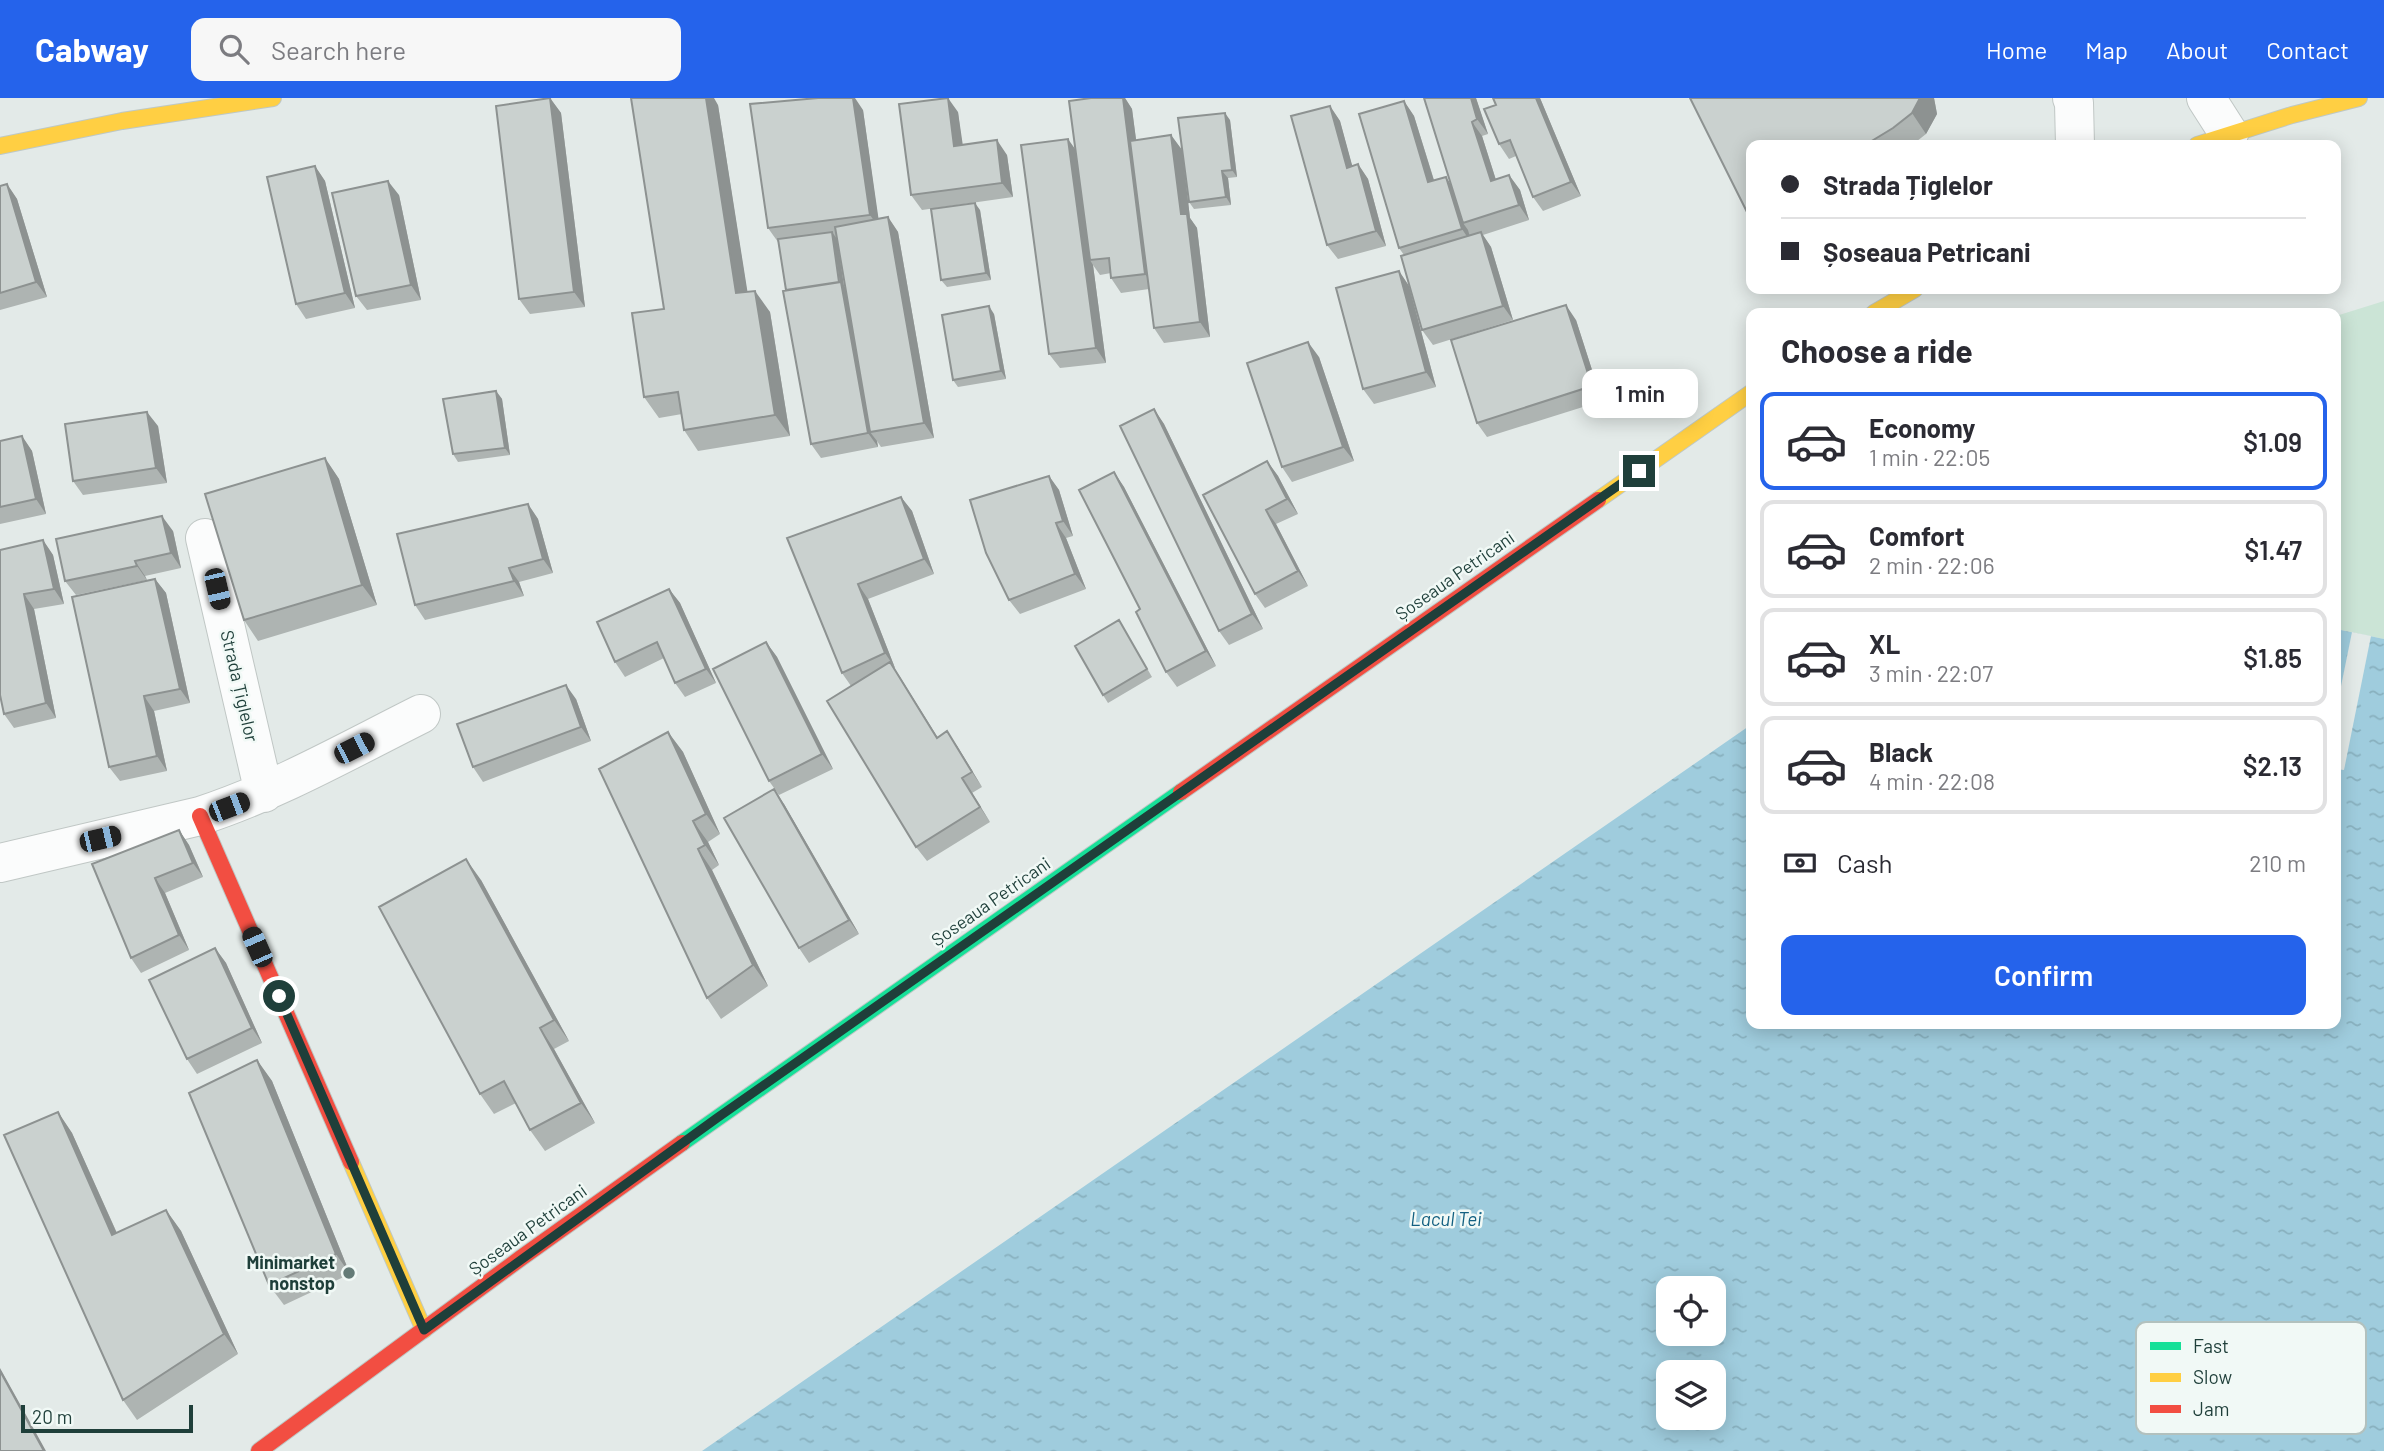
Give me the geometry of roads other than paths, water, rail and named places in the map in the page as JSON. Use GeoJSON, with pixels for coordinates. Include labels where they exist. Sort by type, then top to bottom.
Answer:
{"type":"FeatureCollection","features":[{"type":"Feature","properties":{"kind":"main road"},"geometry":{"type":"LineString","coordinates":[[0,146],[122,121],[273,98]]}},
{"type":"Feature","properties":{"kind":"main road"},"geometry":{"type":"LineString","coordinates":[[2213,140],[2359,98]]}},
{"type":"Feature","properties":{"kind":"main road"},"geometry":{"type":"LineString","coordinates":[[1883,308],[1906,294]]}},
{"type":"Feature","properties":{"kind":"main road","name":"Șoseaua Petricani"},"geometry":{"type":"LineString","coordinates":[[259,1451],[728,1110],[1746,397]]}},
{"type":"Feature","properties":{"kind":"main road"},"geometry":{"type":"LineString","coordinates":[[200,816],[424,1330]]}},
{"type":"Feature","properties":{"kind":"street"},"geometry":{"type":"LineString","coordinates":[[2072,98],[2075,140]]}},
{"type":"Feature","properties":{"kind":"street"},"geometry":{"type":"LineString","coordinates":[[2206,98],[2213,140]]}},
{"type":"Feature","properties":{"kind":"street","name":"Strada Țiglelor"},"geometry":{"type":"LineString","coordinates":[[205,538],[264,793]]}},
{"type":"Feature","properties":{"kind":"street"},"geometry":{"type":"LineString","coordinates":[[0,863],[200,816],[264,793],[421,714]]}},
{"type":"Feature","properties":{"kind":"water","name":"Lacul Tei"},"geometry":{"type":"Polygon","coordinates":[[[2341,630],[2384,639],[2384,1451],[702,1451],[1746,728],[1746,1029],[2341,1029],[2341,630]]]}},
{"type":"Feature","properties":{"kind":"place","name":"Minimarket nonstop"},"geometry":{"type":"Point","coordinates":[349,1273]}}]}
